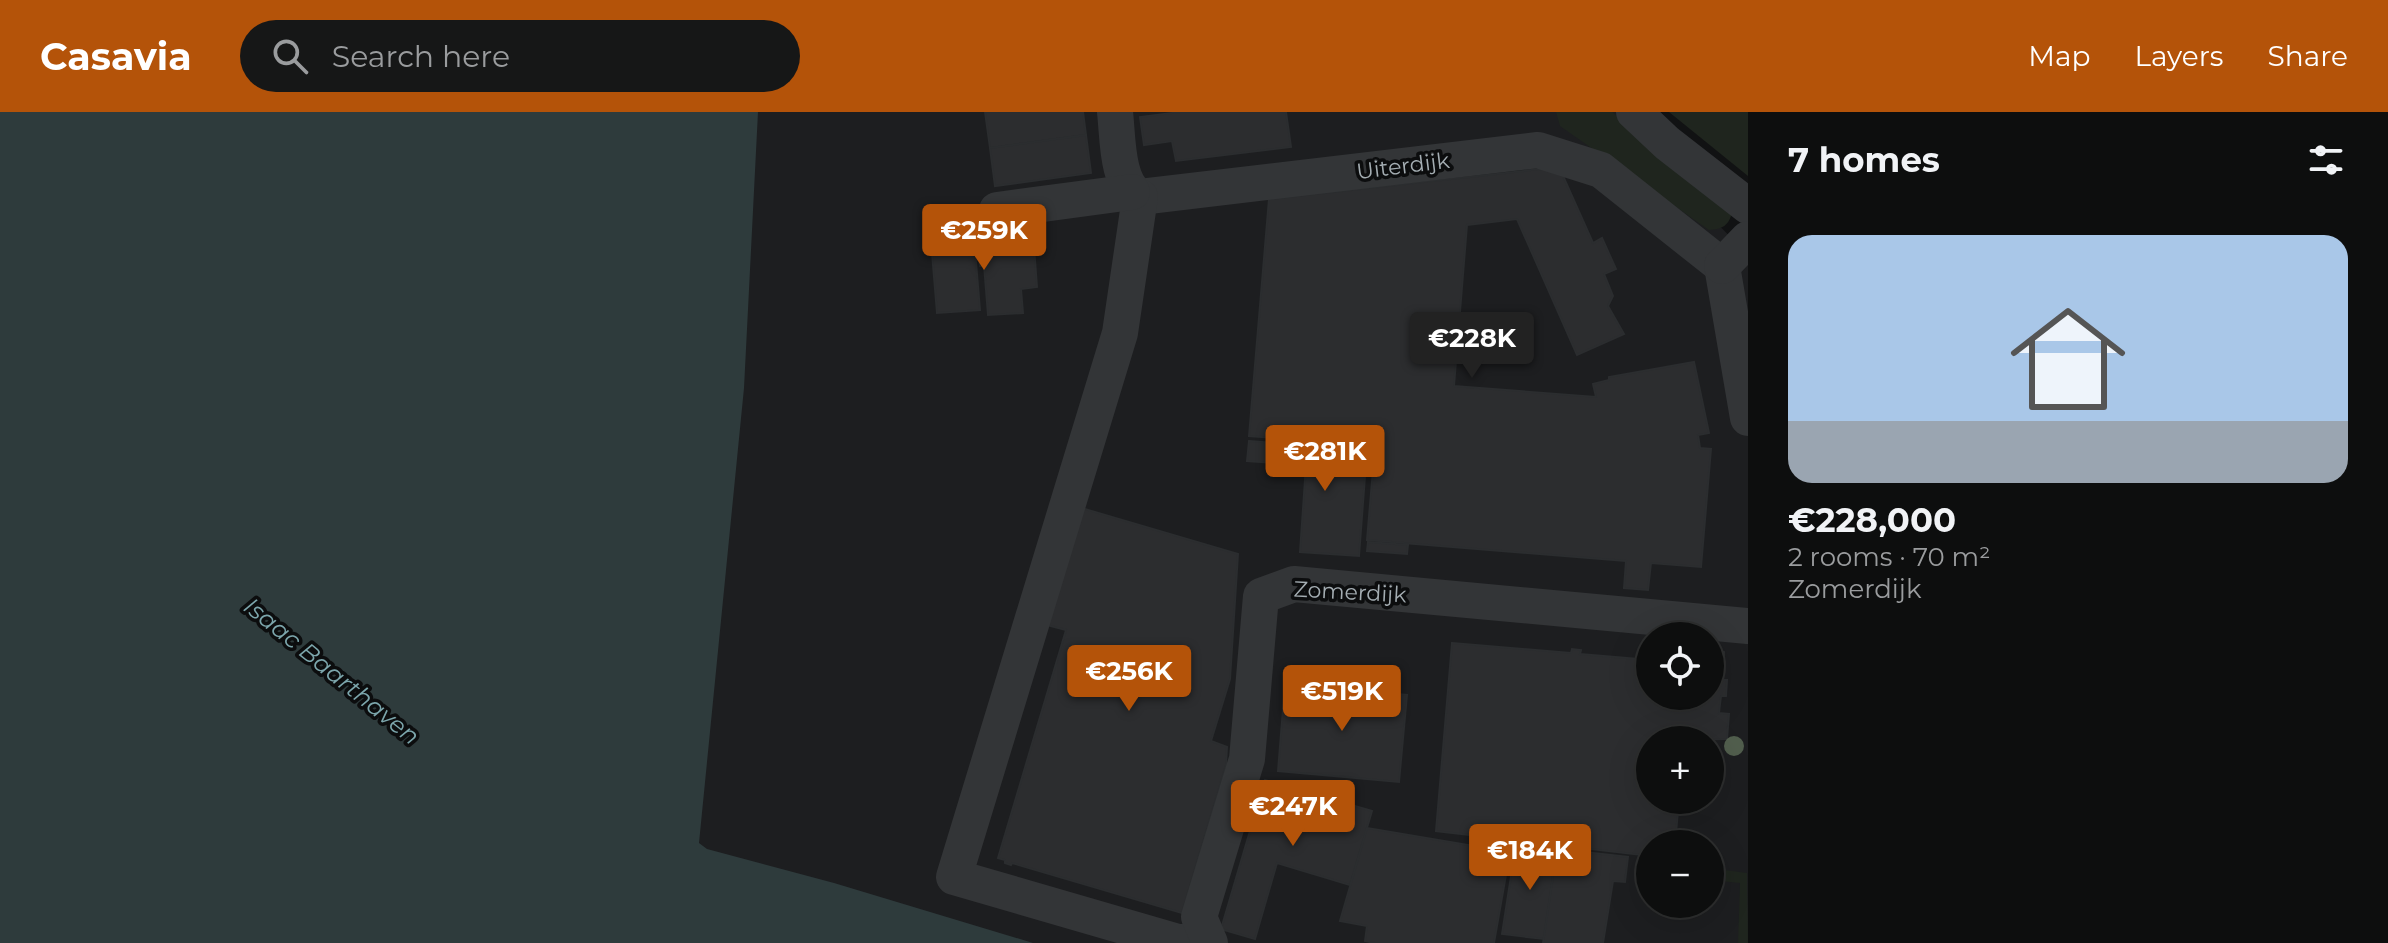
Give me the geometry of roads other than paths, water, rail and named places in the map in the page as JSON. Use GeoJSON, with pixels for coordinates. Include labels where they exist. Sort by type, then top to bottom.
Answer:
{"type":"FeatureCollection","features":[{"type":"Feature","properties":{"kind":"street"},"geometry":{"type":"LineString","coordinates":[[1115,112],[1122,168],[1136,194],[1120,333],[954,877],[1178,942],[1209,943]]}},
{"type":"Feature","properties":{"kind":"street"},"geometry":{"type":"LineString","coordinates":[[1634,112],[1667,143],[1748,206]]}},
{"type":"Feature","properties":{"kind":"street","name":"Uiterdijk"},"geometry":{"type":"LineString","coordinates":[[997,210],[1538,150],[1601,170],[1722,266]]}},
{"type":"Feature","properties":{"kind":"street"},"geometry":{"type":"LineString","coordinates":[[1748,239],[1722,266],[1748,418]]}},
{"type":"Feature","properties":{"kind":"street","name":"Zomerdijk"},"geometry":{"type":"LineString","coordinates":[[1209,943],[1199,917],[1247,759],[1261,596],[1294,584],[1748,626]]}},
{"type":"Feature","properties":{"kind":"water","name":"Isaac Baarthaven"},"geometry":{"type":"Polygon","coordinates":[[[0,112],[758,112],[744,388],[699,843],[707,849],[834,883],[1033,943],[0,943],[0,112]]]}}]}
